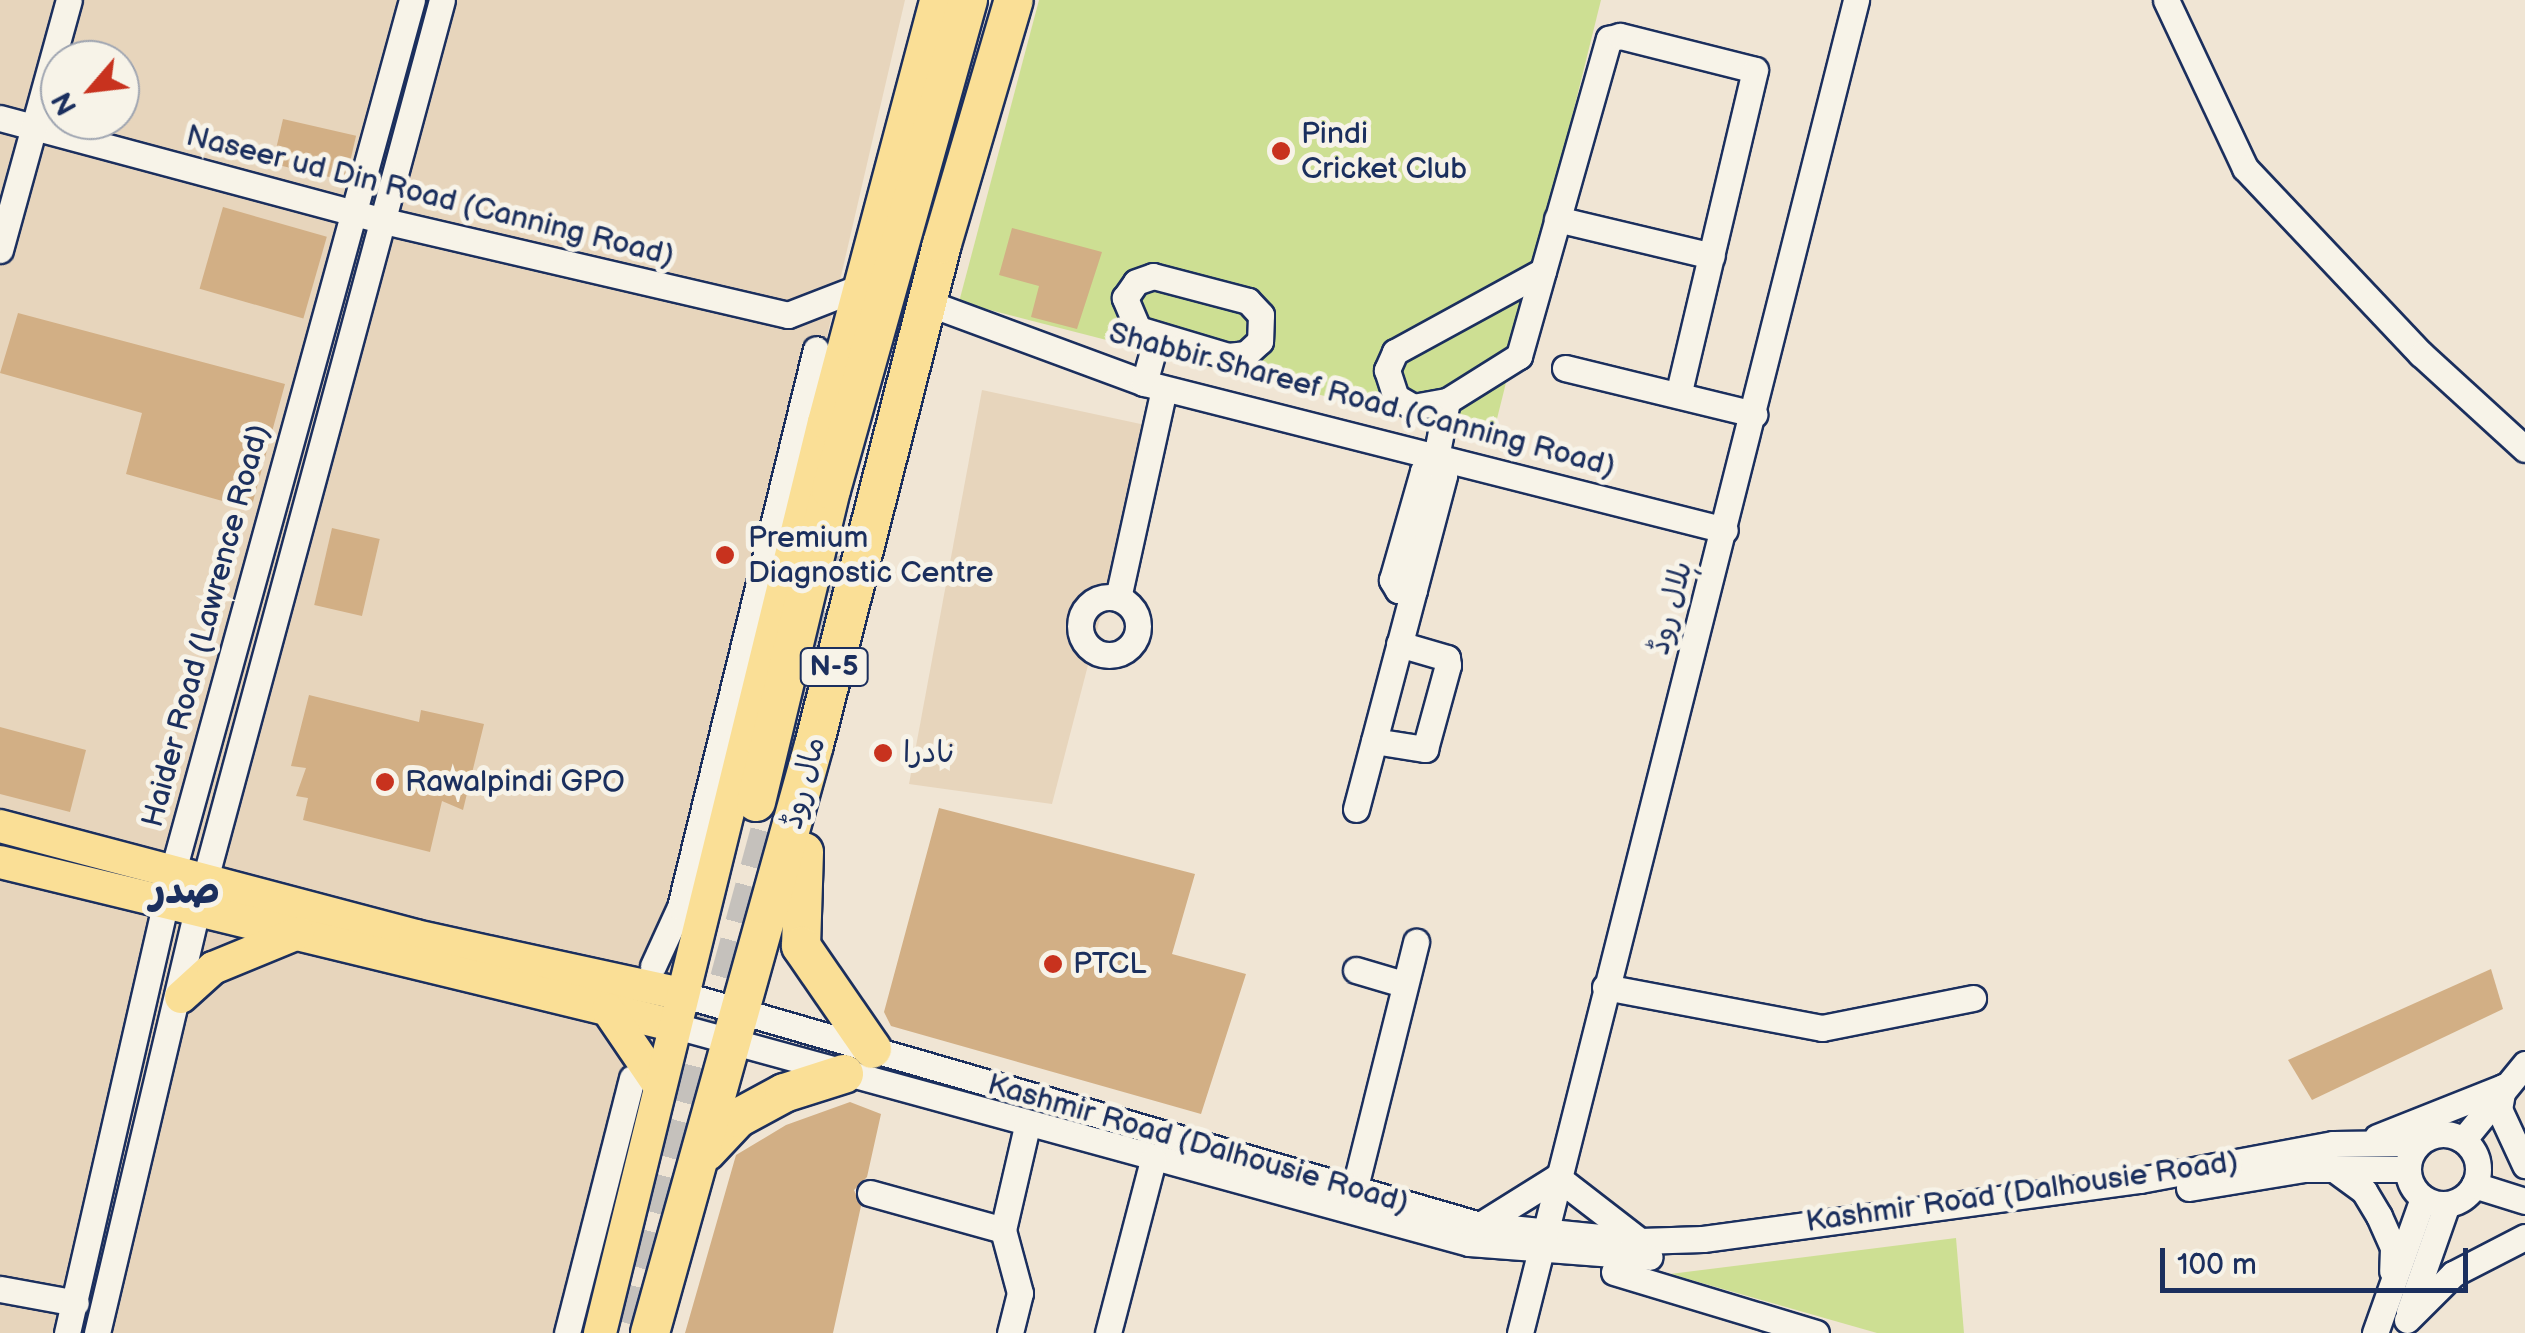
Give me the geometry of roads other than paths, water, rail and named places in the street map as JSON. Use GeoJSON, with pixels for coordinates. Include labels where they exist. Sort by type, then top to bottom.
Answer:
{"type":"FeatureCollection","features":[{"type":"Feature","properties":{"kind":"highway","name":"مال روڈ"},"geometry":{"type":"LineString","coordinates":[[756,802],[832,490],[968,0]]}},
{"type":"Feature","properties":{"kind":"highway","name":"مال روڈ"},"geometry":{"type":"LineString","coordinates":[[650,1333],[738,1027],[928,303],[1014,0]]}},
{"type":"Feature","properties":{"kind":"highway"},"geometry":{"type":"LineString","coordinates":[[698,1164],[738,1118],[784,1093],[858,1062],[801,946],[799,882],[814,745]]}},
{"type":"Feature","properties":{"kind":"main road"},"geometry":{"type":"LineString","coordinates":[[600,1333],[645,1082],[677,1009],[694,944],[826,362],[860,286],[936,0]]}},
{"type":"Feature","properties":{"kind":"main road","name":"Kashmir Road (Dalhousie Road)"},"geometry":{"type":"LineString","coordinates":[[0,826],[298,933],[608,1010],[677,1009]]}},
{"type":"Feature","properties":{"kind":"main road","name":"Kashmir Road (Dalhousie Road)"},"geometry":{"type":"LineString","coordinates":[[0,862],[185,890],[617,976],[677,1009]]}},
{"type":"Feature","properties":{"kind":"main road"},"geometry":{"type":"LineString","coordinates":[[181,998],[213,968],[298,933]]}},
{"type":"Feature","properties":{"kind":"main road"},"geometry":{"type":"LineString","coordinates":[[617,976],[654,966],[694,944]]}},
{"type":"Feature","properties":{"kind":"main road"},"geometry":{"type":"LineString","coordinates":[[608,1010],[645,1082]]}},
{"type":"Feature","properties":{"kind":"street"},"geometry":{"type":"LineString","coordinates":[[0,250],[68,0]]}},
{"type":"Feature","properties":{"kind":"street","name":"Haider Road (Lawrence Road)"},"geometry":{"type":"LineString","coordinates":[[68,1333],[412,0]]}},
{"type":"Feature","properties":{"kind":"street"},"geometry":{"type":"LineString","coordinates":[[98,1333],[181,998],[185,890],[442,0]]}},
{"type":"Feature","properties":{"kind":"street","name":"ہلال روڈ"},"geometry":{"type":"LineString","coordinates":[[1520,1333],[1605,987],[1726,530],[1856,0]]}},
{"type":"Feature","properties":{"kind":"street"},"geometry":{"type":"LineString","coordinates":[[2166,0],[2245,168],[2422,354],[2525,450]]}},
{"type":"Feature","properties":{"kind":"street"},"geometry":{"type":"LineString","coordinates":[[1543,271],[1395,352],[1387,370],[1396,397],[1414,407],[1447,401],[1513,365],[1543,271],[1609,40],[1620,36],[1748,65],[1756,78],[1678,396]]}},
{"type":"Feature","properties":{"kind":"street","name":"Naseer ud Din Road (Canning Road)"},"geometry":{"type":"LineString","coordinates":[[0,118],[380,220],[788,315]]}},
{"type":"Feature","properties":{"kind":"street"},"geometry":{"type":"LineString","coordinates":[[1557,219],[1712,256]]}},
{"type":"Feature","properties":{"kind":"street"},"geometry":{"type":"LineString","coordinates":[[1153,276],[1248,301],[1263,324],[1260,341],[1238,356],[1156,336],[1138,329],[1125,309],[1132,286],[1153,276]]}},
{"type":"Feature","properties":{"kind":"street"},"geometry":{"type":"LineString","coordinates":[[654,966],[680,907],[826,362],[788,315],[860,286]]}},
{"type":"Feature","properties":{"kind":"street","name":"Shabbir Shareef Road (Canning Road)"},"geometry":{"type":"LineString","coordinates":[[928,303],[1154,386],[1437,452],[1726,530]]}},
{"type":"Feature","properties":{"kind":"street"},"geometry":{"type":"LineString","coordinates":[[1118,598],[1154,386],[1156,336]]}},
{"type":"Feature","properties":{"kind":"street"},"geometry":{"type":"LineString","coordinates":[[1564,368],[1754,414]]}},
{"type":"Feature","properties":{"kind":"street"},"geometry":{"type":"LineString","coordinates":[[1356,809],[1444,475],[1437,452],[1447,401]]}},
{"type":"Feature","properties":{"kind":"street"},"geometry":{"type":"LineString","coordinates":[[1374,741],[1426,749],[1448,665],[1447,658],[1399,644]]}},
{"type":"Feature","properties":{"kind":"street"},"geometry":{"type":"LineString","coordinates":[[1354,1191],[1402,984],[1416,942]]}},
{"type":"Feature","properties":{"kind":"street"},"geometry":{"type":"LineString","coordinates":[[1356,970],[1402,984]]}},
{"type":"Feature","properties":{"kind":"street"},"geometry":{"type":"LineString","coordinates":[[1605,987],[1822,1028],[1973,998]]}},
{"type":"Feature","properties":{"kind":"street","name":"Kashmir Road (Dalhousie Road)"},"geometry":{"type":"LineString","coordinates":[[677,1009],[858,1062],[1354,1191],[1485,1236]]}},
{"type":"Feature","properties":{"kind":"street","name":"Kashmir Road (Dalhousie Road)"},"geometry":{"type":"LineString","coordinates":[[738,1027],[858,1062],[1028,1126],[1153,1160],[1485,1236],[1642,1258],[1740,1250],[2331,1168],[2408,1169]]}},
{"type":"Feature","properties":{"kind":"street"},"geometry":{"type":"LineString","coordinates":[[2474,1184],[2469,1147],[2503,1088],[2525,1064]]}},
{"type":"Feature","properties":{"kind":"street"},"geometry":{"type":"LineString","coordinates":[[567,1333],[645,1082]]}},
{"type":"Feature","properties":{"kind":"street"},"geometry":{"type":"LineString","coordinates":[[2368,1140],[2503,1088]]}},
{"type":"Feature","properties":{"kind":"street"},"geometry":{"type":"LineString","coordinates":[[2503,1088],[2499,1109],[2525,1167]]}},
{"type":"Feature","properties":{"kind":"street"},"geometry":{"type":"LineString","coordinates":[[1010,1333],[1020,1293],[1003,1230],[1028,1126]]}},
{"type":"Feature","properties":{"kind":"street"},"geometry":{"type":"LineString","coordinates":[[2435,1201],[2408,1169],[2418,1143],[2440,1134],[2525,1167]]}},
{"type":"Feature","properties":{"kind":"street","name":"Kashmir Road (Dalhousie Road)"},"geometry":{"type":"LineString","coordinates":[[1542,1242],[1703,1239],[2140,1180],[2368,1140],[2418,1143]]}},
{"type":"Feature","properties":{"kind":"street"},"geometry":{"type":"LineString","coordinates":[[1108,1333],[1153,1160]]}},
{"type":"Feature","properties":{"kind":"street"},"geometry":{"type":"LineString","coordinates":[[2331,1168],[2364,1191],[2380,1216],[2393,1248],[2392,1286]]}},
{"type":"Feature","properties":{"kind":"street"},"geometry":{"type":"LineString","coordinates":[[1526,1307],[1516,1278],[1485,1236],[1557,1178],[1640,1242]]}},
{"type":"Feature","properties":{"kind":"street"},"geometry":{"type":"LineString","coordinates":[[2375,1333],[2392,1286],[2435,1201],[2474,1184],[2525,1201]]}},
{"type":"Feature","properties":{"kind":"street"},"geometry":{"type":"LineString","coordinates":[[870,1193],[1003,1230]]}},
{"type":"Feature","properties":{"kind":"street"},"geometry":{"type":"LineString","coordinates":[[2404,1326],[2435,1201]]}},
{"type":"Feature","properties":{"kind":"street"},"geometry":{"type":"LineString","coordinates":[[2404,1326],[2454,1274],[2525,1237]]}},
{"type":"Feature","properties":{"kind":"street"},"geometry":{"type":"LineString","coordinates":[[1614,1272],[1816,1333]]}},
{"type":"Feature","properties":{"kind":"street"},"geometry":{"type":"LineString","coordinates":[[0,1288],[76,1303]]}},
{"type":"Feature","properties":{"kind":"tunnel"},"geometry":{"type":"LineString","coordinates":[[714,1034],[847,547]]}},
{"type":"Feature","properties":{"kind":"tunnel"},"geometry":{"type":"LineString","coordinates":[[618,1321],[705,997]]}},
{"type":"Feature","properties":{"kind":"place","name":"Pindi Cricket Club"},"geometry":{"type":"Point","coordinates":[1281,151]}},
{"type":"Feature","properties":{"kind":"place","name":"Premium Diagnostic Centre"},"geometry":{"type":"Point","coordinates":[725,555]}},
{"type":"Feature","properties":{"kind":"place","name":"نادرا"},"geometry":{"type":"Point","coordinates":[883,753]}},
{"type":"Feature","properties":{"kind":"place","name":"Rawalpindi GPO"},"geometry":{"type":"Point","coordinates":[385,782]}},
{"type":"Feature","properties":{"kind":"place","name":"PTCL"},"geometry":{"type":"Point","coordinates":[1053,964]}},
{"type":"Feature","properties":{"kind":"district","name":"صدر"},"geometry":{"type":"Point","coordinates":[185,891]}}]}
